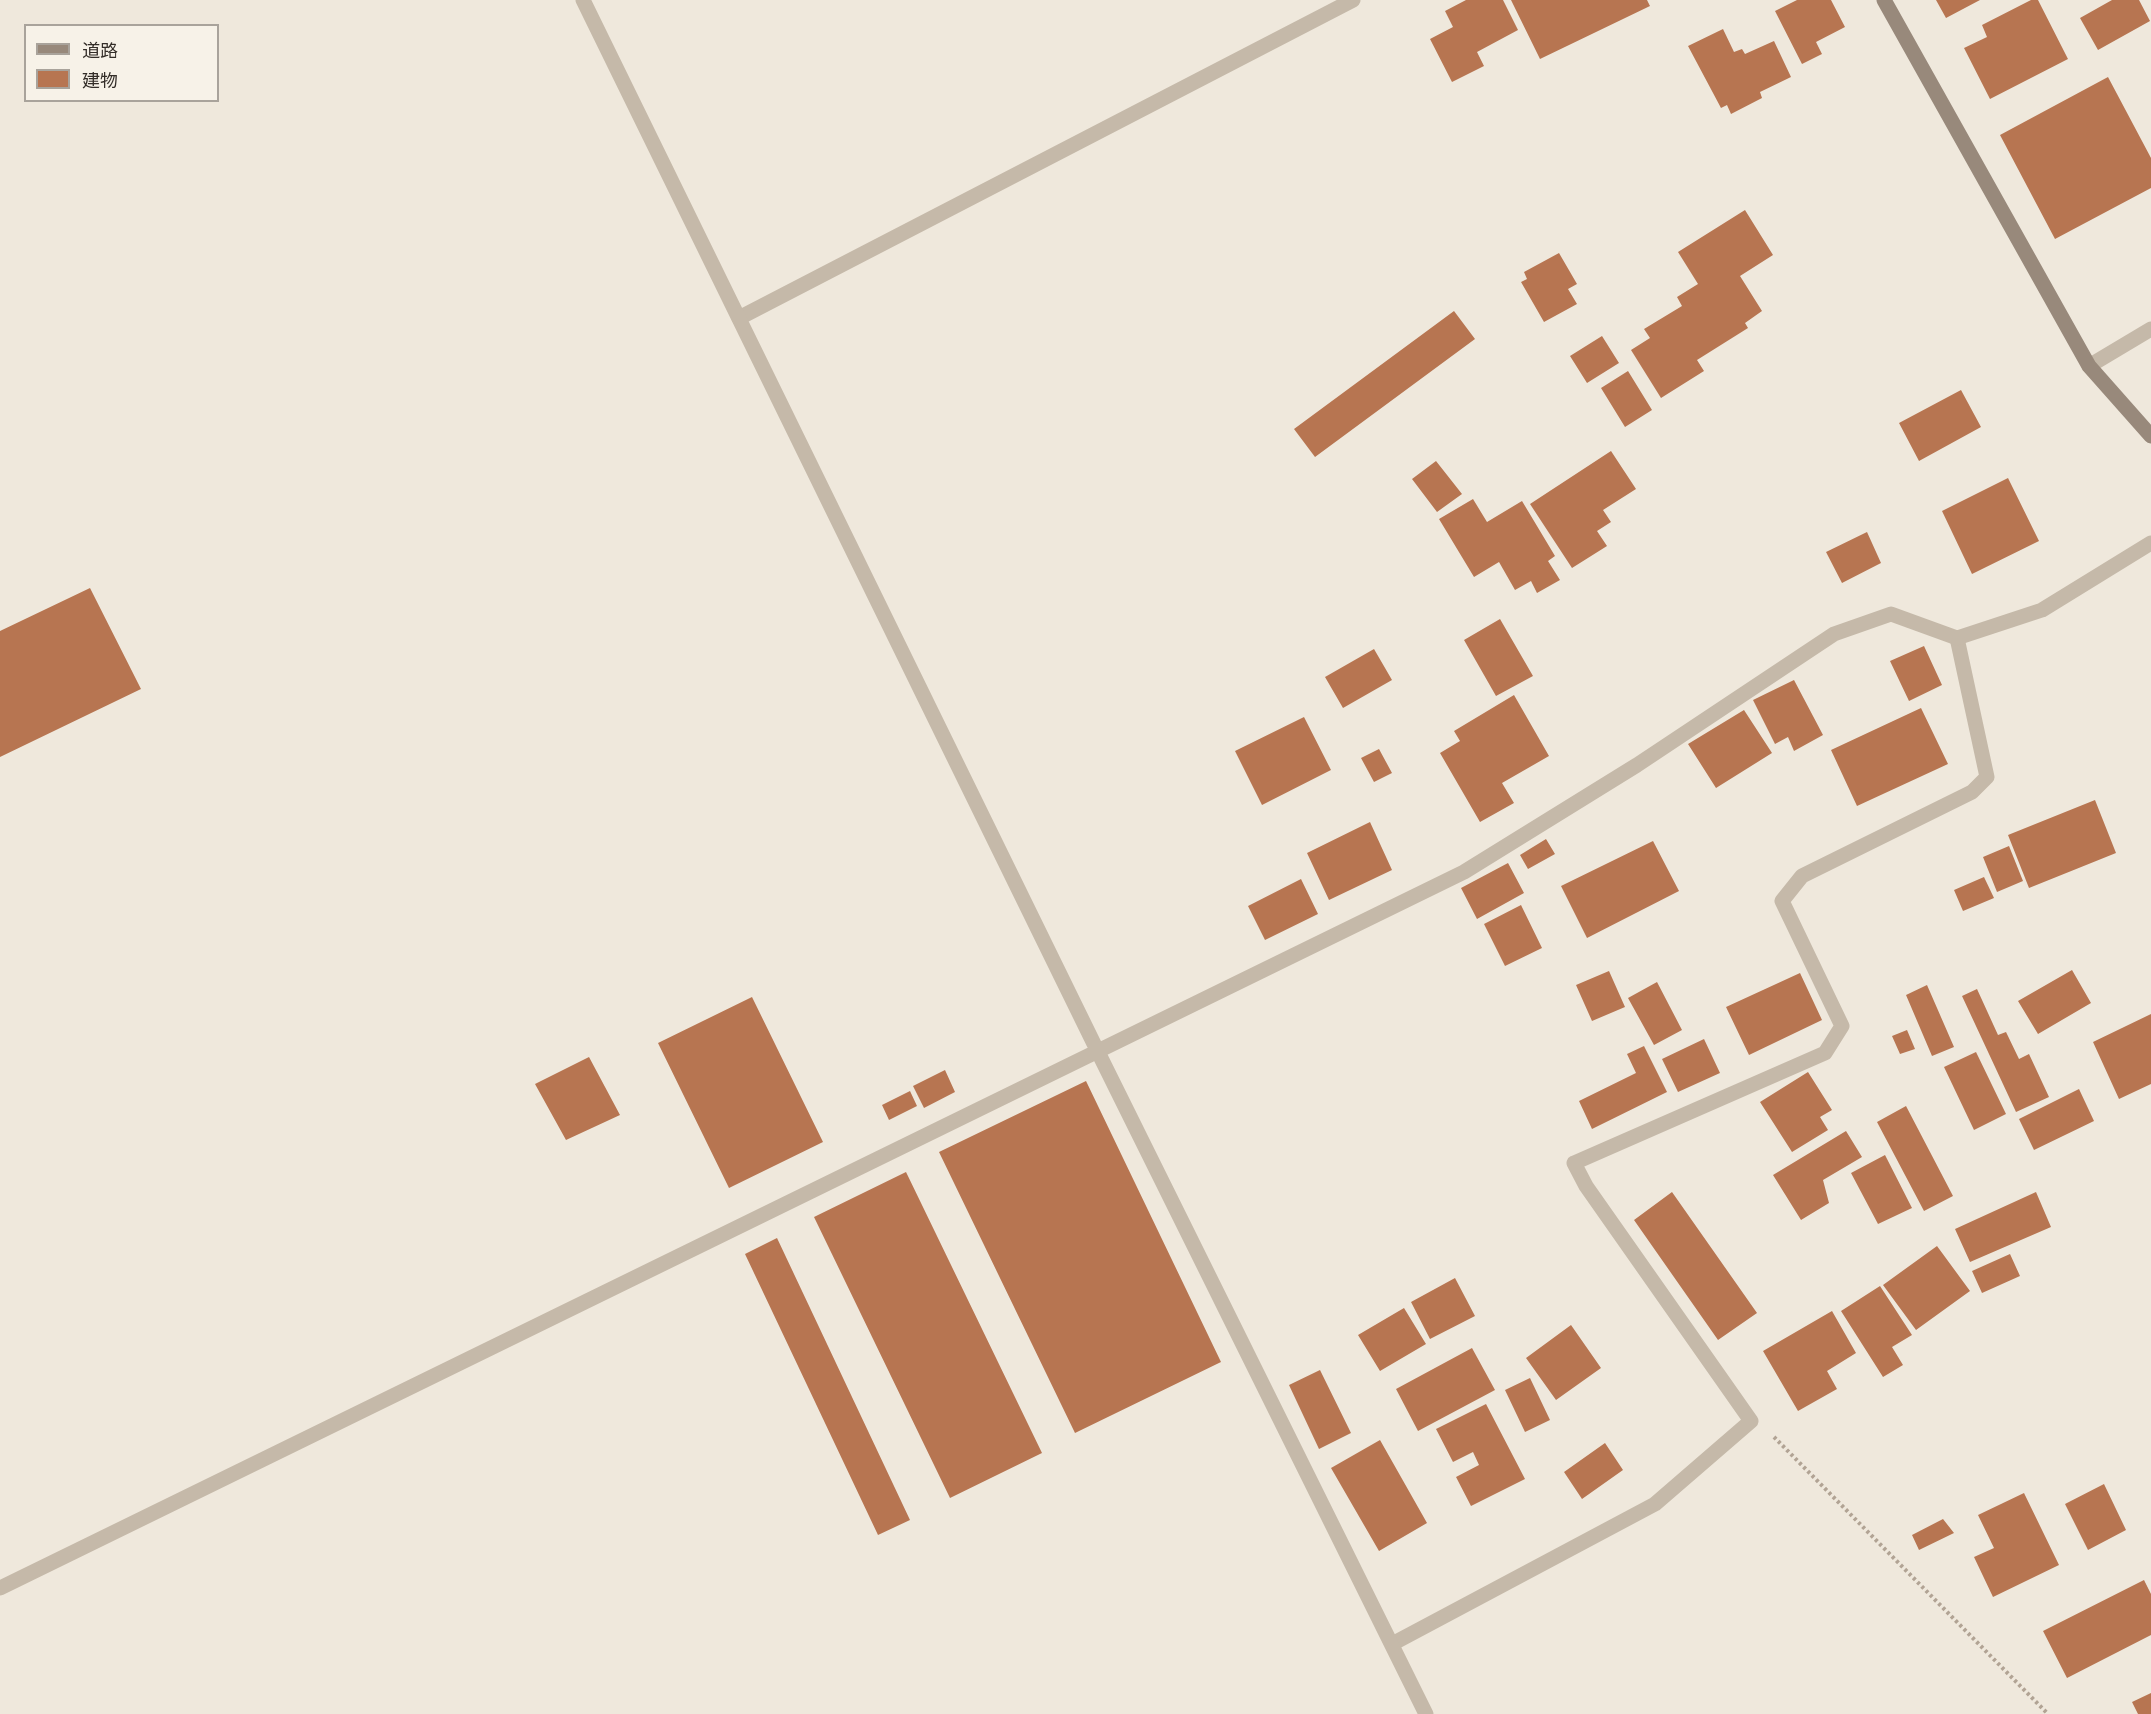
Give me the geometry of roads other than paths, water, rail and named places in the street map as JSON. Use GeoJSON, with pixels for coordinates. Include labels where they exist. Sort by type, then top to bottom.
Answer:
{"type":"FeatureCollection","features":[{"type":"Feature","properties":{"kind":"street"},"geometry":{"type":"LineString","coordinates":[[583,0],[1098,1052],[1426,1714]]}},
{"type":"Feature","properties":{"kind":"street"},"geometry":{"type":"LineString","coordinates":[[739,318],[1353,0]]}},
{"type":"Feature","properties":{"kind":"street"},"geometry":{"type":"LineString","coordinates":[[1884,0],[2089,366],[2151,436]]}},
{"type":"Feature","properties":{"kind":"street"},"geometry":{"type":"LineString","coordinates":[[2089,366],[2151,329]]}},
{"type":"Feature","properties":{"kind":"street"},"geometry":{"type":"LineString","coordinates":[[0,1588],[1464,872],[1637,765],[1834,634],[1891,614],[1957,638],[2042,610],[2151,543]]}},
{"type":"Feature","properties":{"kind":"street"},"geometry":{"type":"LineString","coordinates":[[1392,1644],[1655,1504],[1751,1421],[1586,1186],[1574,1163],[1825,1053],[1842,1026],[1782,901],[1802,876],[1972,792],[1987,777],[1957,638]]}}]}
